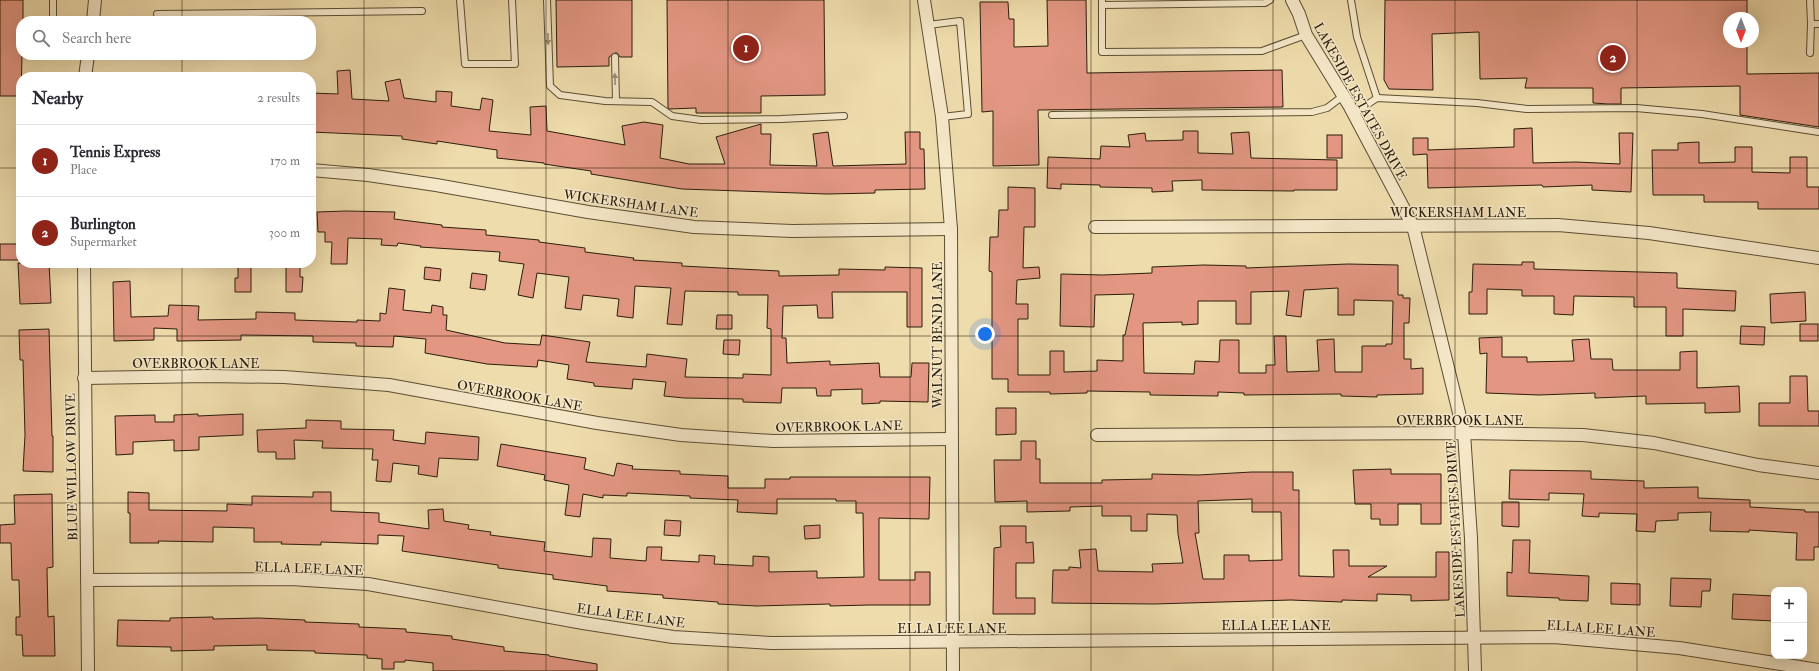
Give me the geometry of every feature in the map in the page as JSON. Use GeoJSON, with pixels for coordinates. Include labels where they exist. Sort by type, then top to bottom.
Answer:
{"type":"FeatureCollection","features":[{"type":"Feature","properties":{"kind":"street"},"geometry":{"type":"LineString","coordinates":[[93,16],[95,0]]}},
{"type":"Feature","properties":{"kind":"street","name":"WALNUT BEND LANE"},"geometry":{"type":"LineString","coordinates":[[924,0],[942,117],[951,229],[953,671]]}},
{"type":"Feature","properties":{"kind":"street","name":"LAKESIDE ESTATES DRIVE"},"geometry":{"type":"LineString","coordinates":[[1292,0],[1299,14],[1306,35],[1343,96],[1413,226],[1464,433],[1475,638],[1475,671]]}},
{"type":"Feature","properties":{"kind":"street","name":"LAKESIDE ESTATES DRIVE"},"geometry":{"type":"LineString","coordinates":[[1299,14],[1300,0]]}},
{"type":"Feature","properties":{"kind":"street"},"geometry":{"type":"LineString","coordinates":[[86,72],[87,60]]}},
{"type":"Feature","properties":{"kind":"street","name":"WICKERSHAM LANE"},"geometry":{"type":"LineString","coordinates":[[316,170],[368,175],[436,184],[588,212],[694,227],[792,231],[951,229]]}},
{"type":"Feature","properties":{"kind":"street","name":"WICKERSHAM LANE"},"geometry":{"type":"LineString","coordinates":[[1095,227],[1558,225],[1649,233],[1819,258]]}},
{"type":"Feature","properties":{"kind":"street","name":"BLUE WILLOW DRIVE"},"geometry":{"type":"LineString","coordinates":[[84,268],[88,671]]}},
{"type":"Feature","properties":{"kind":"street","name":"OVERBROOK LANE"},"geometry":{"type":"LineString","coordinates":[[84,378],[208,376],[269,377],[389,385],[597,423],[681,435],[720,438],[773,441],[951,439]]}},
{"type":"Feature","properties":{"kind":"street","name":"OVERBROOK LANE"},"geometry":{"type":"LineString","coordinates":[[1097,435],[1464,433],[1583,435],[1654,443],[1758,465],[1819,473]]}},
{"type":"Feature","properties":{"kind":"street","name":"ELLA LEE LANE"},"geometry":{"type":"LineString","coordinates":[[87,580],[291,580],[368,584],[583,623],[674,637],[772,643],[1554,638],[1679,648],[1819,670]]}},
{"type":"Feature","properties":{"kind":"lane"},"geometry":{"type":"LineString","coordinates":[[53,0],[53,16]]}},
{"type":"Feature","properties":{"kind":"lane"},"geometry":{"type":"LineString","coordinates":[[460,0],[465,64],[515,64],[512,0]]}},
{"type":"Feature","properties":{"kind":"lane"},"geometry":{"type":"LineString","coordinates":[[547,0],[550,86],[560,95],[616,101],[652,102],[672,116],[701,120],[781,119],[844,116]]}},
{"type":"Feature","properties":{"kind":"lane"},"geometry":{"type":"LineString","coordinates":[[1270,0],[1265,3],[1102,3],[1102,52],[1262,51],[1306,35]]}},
{"type":"Feature","properties":{"kind":"lane"},"geometry":{"type":"LineString","coordinates":[[1351,0],[1357,37],[1377,98]]}},
{"type":"Feature","properties":{"kind":"lane"},"geometry":{"type":"LineString","coordinates":[[1810,0],[1810,53]]}},
{"type":"Feature","properties":{"kind":"lane"},"geometry":{"type":"LineString","coordinates":[[157,14],[422,11]]}},
{"type":"Feature","properties":{"kind":"lane"},"geometry":{"type":"LineString","coordinates":[[928,25],[960,21],[968,114],[942,117]]}},
{"type":"Feature","properties":{"kind":"lane"},"geometry":{"type":"LineString","coordinates":[[1811,24],[1819,24]]}},
{"type":"Feature","properties":{"kind":"lane"},"geometry":{"type":"LineString","coordinates":[[615,57],[616,101]]}},
{"type":"Feature","properties":{"kind":"lane"},"geometry":{"type":"LineString","coordinates":[[1052,115],[1312,112],[1327,108],[1343,96]]}},
{"type":"Feature","properties":{"kind":"lane"},"geometry":{"type":"LineString","coordinates":[[1353,114],[1377,98],[1477,103],[1527,109],[1636,108],[1702,114],[1819,132]]}},
{"type":"Feature","properties":{"kind":"building"},"geometry":{"type":"Polygon","coordinates":[[[0,0],[23,0],[23,16],[16,16],[16,60],[22,60],[22,72],[16,72],[16,96],[0,96],[0,0]]]}},
{"type":"Feature","properties":{"kind":"building"},"geometry":{"type":"Polygon","coordinates":[[[556,0],[632,0],[632,57],[620,57],[617,53],[615,53],[609,57],[609,66],[557,67],[556,0]]]}},
{"type":"Feature","properties":{"kind":"building"},"geometry":{"type":"Polygon","coordinates":[[[667,0],[824,0],[825,95],[761,96],[761,113],[696,113],[696,108],[669,109],[667,0]]]}},
{"type":"Feature","properties":{"kind":"building"},"geometry":{"type":"Polygon","coordinates":[[[1047,0],[1086,0],[1087,73],[1282,70],[1283,107],[1038,110],[1039,165],[993,166],[993,111],[982,112],[980,2],[1008,2],[1009,19],[1014,19],[1014,47],[1048,46],[1047,0]]]}},
{"type":"Feature","properties":{"kind":"building"},"geometry":{"type":"Polygon","coordinates":[[[1385,0],[1747,0],[1747,12],[1723,12],[1723,48],[1747,48],[1747,74],[1819,73],[1819,127],[1740,115],[1740,86],[1621,88],[1621,104],[1608,104],[1593,103],[1593,88],[1525,88],[1527,78],[1480,79],[1479,32],[1432,34],[1433,90],[1389,89],[1384,80],[1385,0]]]}},
{"type":"Feature","properties":{"kind":"building"},"geometry":{"type":"Polygon","coordinates":[[[350,70],[352,99],[389,101],[385,82],[400,79],[404,98],[436,102],[436,91],[452,92],[451,106],[480,110],[482,98],[493,100],[489,131],[531,135],[530,107],[546,106],[547,131],[625,145],[622,126],[644,122],[663,125],[660,158],[689,164],[725,164],[716,137],[761,124],[761,134],[771,134],[770,165],[817,166],[813,134],[828,132],[833,166],[906,164],[905,132],[920,132],[920,149],[924,149],[925,189],[875,190],[875,193],[827,194],[682,189],[591,174],[591,171],[544,163],[497,158],[497,150],[437,141],[437,144],[402,139],[402,136],[316,132],[316,93],[338,94],[337,71],[350,70]]]}},
{"type":"Feature","properties":{"kind":"building"},"geometry":{"type":"Polygon","coordinates":[[[1532,128],[1533,163],[1576,162],[1620,164],[1619,133],[1633,133],[1631,192],[1592,190],[1592,185],[1428,188],[1427,154],[1413,155],[1413,138],[1428,138],[1428,150],[1514,147],[1514,129],[1532,128]]]}},
{"type":"Feature","properties":{"kind":"building"},"geometry":{"type":"Polygon","coordinates":[[[1183,131],[1198,131],[1198,153],[1233,154],[1231,133],[1249,132],[1251,158],[1337,160],[1337,190],[1202,190],[1202,180],[1172,181],[1173,191],[1152,192],[1152,188],[1100,187],[1100,185],[1061,184],[1061,189],[1047,188],[1048,157],[1100,159],[1101,146],[1130,147],[1128,135],[1145,133],[1146,141],[1183,140],[1183,131]]]}},
{"type":"Feature","properties":{"kind":"building"},"geometry":{"type":"Polygon","coordinates":[[[1327,135],[1342,135],[1342,158],[1327,158],[1327,135]]]}},
{"type":"Feature","properties":{"kind":"building"},"geometry":{"type":"Polygon","coordinates":[[[1699,142],[1699,163],[1735,162],[1735,147],[1752,147],[1752,172],[1790,173],[1790,157],[1807,157],[1807,187],[1819,187],[1819,209],[1758,209],[1758,202],[1704,202],[1704,195],[1653,195],[1652,150],[1678,150],[1678,143],[1699,142]]]}},
{"type":"Feature","properties":{"kind":"building"},"geometry":{"type":"Polygon","coordinates":[[[1008,187],[1035,188],[1035,227],[1024,227],[1023,268],[1039,267],[1040,278],[1017,280],[1016,304],[1028,304],[1028,319],[1018,319],[1018,375],[1050,375],[1050,351],[1064,351],[1064,372],[1097,371],[1097,360],[1123,361],[1123,335],[1125,335],[1134,294],[1095,295],[1094,327],[1060,326],[1061,274],[1103,275],[1152,273],[1152,267],[1204,265],[1246,266],[1246,268],[1348,264],[1398,265],[1398,295],[1403,295],[1403,298],[1410,298],[1409,323],[1404,323],[1404,359],[1411,359],[1411,369],[1423,368],[1423,394],[1377,395],[1377,397],[1341,396],[1341,394],[1244,395],[1244,393],[1218,392],[1218,396],[1150,395],[1150,392],[1087,391],[1087,393],[1050,394],[1050,392],[1008,392],[1008,379],[992,379],[992,272],[989,271],[990,237],[998,237],[999,210],[1008,210],[1008,187]],[[1338,288],[1304,290],[1301,317],[1286,315],[1289,291],[1251,292],[1251,324],[1236,324],[1236,301],[1198,301],[1198,324],[1182,325],[1182,322],[1143,323],[1144,373],[1194,374],[1195,361],[1219,362],[1220,340],[1239,340],[1239,373],[1266,373],[1266,365],[1275,365],[1274,336],[1286,336],[1287,372],[1319,371],[1317,340],[1334,339],[1335,372],[1362,372],[1362,346],[1386,346],[1386,344],[1392,344],[1393,301],[1354,300],[1354,315],[1338,315],[1338,288]]]}},
{"type":"Feature","properties":{"kind":"building"},"geometry":{"type":"Polygon","coordinates":[[[317,212],[395,212],[394,219],[442,225],[442,227],[486,230],[486,235],[539,240],[539,242],[585,248],[585,252],[634,258],[633,260],[682,263],[682,266],[779,271],[779,276],[839,275],[839,269],[885,270],[885,267],[922,268],[922,327],[907,327],[907,292],[832,292],[833,318],[818,318],[817,305],[783,306],[782,338],[786,338],[787,363],[830,361],[830,365],[879,363],[880,377],[911,377],[912,363],[929,363],[928,402],[880,401],[880,403],[862,404],[862,389],[831,390],[831,396],[817,396],[816,388],[782,388],[781,403],[743,402],[743,399],[684,398],[664,396],[666,382],[633,379],[632,389],[594,386],[594,383],[567,379],[569,365],[538,360],[537,367],[487,364],[425,353],[426,339],[394,336],[393,347],[356,346],[356,343],[313,342],[313,336],[241,335],[241,340],[177,341],[177,329],[154,328],[154,340],[114,341],[113,282],[130,281],[131,317],[168,316],[169,305],[199,306],[198,320],[256,319],[256,312],[295,313],[295,320],[357,322],[357,320],[380,321],[380,313],[386,314],[389,288],[405,290],[403,310],[431,313],[432,305],[443,307],[443,315],[447,315],[446,330],[505,343],[540,345],[542,335],[590,342],[586,362],[646,367],[647,354],[687,359],[685,377],[743,378],[743,374],[771,375],[771,329],[767,328],[768,295],[738,295],[738,292],[685,291],[682,325],[667,324],[671,288],[635,286],[633,318],[617,316],[619,299],[583,295],[581,310],[565,308],[569,277],[537,273],[533,298],[518,295],[524,264],[499,261],[500,252],[420,247],[421,246],[398,243],[397,246],[381,245],[382,239],[348,238],[347,264],[331,264],[332,242],[325,242],[325,232],[318,232],[317,212]]]}},
{"type":"Feature","properties":{"kind":"building"},"geometry":{"type":"Polygon","coordinates":[[[0,244],[16,244],[16,260],[0,260],[0,244]]]}},
{"type":"Feature","properties":{"kind":"building"},"geometry":{"type":"Polygon","coordinates":[[[1522,262],[1534,262],[1534,269],[1677,273],[1677,288],[1736,291],[1735,311],[1683,309],[1683,336],[1666,336],[1666,307],[1634,307],[1634,297],[1574,296],[1573,315],[1554,314],[1554,296],[1522,296],[1522,290],[1487,289],[1487,314],[1469,314],[1469,292],[1472,292],[1473,264],[1522,265],[1522,262]]]}},
{"type":"Feature","properties":{"kind":"building"},"geometry":{"type":"Polygon","coordinates":[[[425,267],[441,269],[440,281],[424,279],[425,267]]]}},
{"type":"Feature","properties":{"kind":"building"},"geometry":{"type":"Polygon","coordinates":[[[18,268],[49,268],[51,303],[20,304],[18,268]]]}},
{"type":"Feature","properties":{"kind":"building"},"geometry":{"type":"Polygon","coordinates":[[[238,268],[251,268],[251,292],[235,292],[235,278],[238,278],[238,268]]]}},
{"type":"Feature","properties":{"kind":"building"},"geometry":{"type":"Polygon","coordinates":[[[286,268],[300,268],[300,277],[303,277],[302,292],[286,292],[286,268]]]}},
{"type":"Feature","properties":{"kind":"building"},"geometry":{"type":"Polygon","coordinates":[[[472,273],[487,275],[485,290],[470,288],[472,273]]]}},
{"type":"Feature","properties":{"kind":"building"},"geometry":{"type":"Polygon","coordinates":[[[1805,292],[1806,321],[1771,323],[1770,294],[1805,292]]]}},
{"type":"Feature","properties":{"kind":"building"},"geometry":{"type":"Polygon","coordinates":[[[717,315],[732,315],[732,329],[716,329],[717,315]]]}},
{"type":"Feature","properties":{"kind":"building"},"geometry":{"type":"Polygon","coordinates":[[[1800,324],[1818,324],[1818,341],[1800,341],[1800,324]]]}},
{"type":"Feature","properties":{"kind":"building"},"geometry":{"type":"Polygon","coordinates":[[[1741,326],[1765,327],[1764,345],[1740,344],[1741,326]]]}},
{"type":"Feature","properties":{"kind":"building"},"geometry":{"type":"Polygon","coordinates":[[[49,329],[53,472],[23,471],[25,435],[23,360],[20,360],[19,330],[49,329]]]}},
{"type":"Feature","properties":{"kind":"building"},"geometry":{"type":"Polygon","coordinates":[[[1502,337],[1502,357],[1527,357],[1527,362],[1574,361],[1572,340],[1589,339],[1591,359],[1612,359],[1613,370],[1680,370],[1680,352],[1697,351],[1697,388],[1739,386],[1740,412],[1705,413],[1705,403],[1646,404],[1646,396],[1595,398],[1595,393],[1539,395],[1486,393],[1487,353],[1480,354],[1479,338],[1502,337]]]}},
{"type":"Feature","properties":{"kind":"building"},"geometry":{"type":"Polygon","coordinates":[[[724,340],[740,340],[739,355],[723,354],[724,340]]]}},
{"type":"Feature","properties":{"kind":"building"},"geometry":{"type":"Polygon","coordinates":[[[1790,376],[1807,376],[1808,411],[1819,411],[1819,426],[1759,426],[1759,403],[1790,403],[1790,376]]]}},
{"type":"Feature","properties":{"kind":"building"},"geometry":{"type":"Polygon","coordinates":[[[996,408],[1016,408],[1016,434],[996,435],[996,408]]]}},
{"type":"Feature","properties":{"kind":"building"},"geometry":{"type":"Polygon","coordinates":[[[198,414],[198,416],[243,414],[243,435],[199,437],[199,450],[174,451],[174,440],[133,442],[133,454],[116,455],[115,416],[155,415],[155,422],[174,422],[174,415],[198,414]]]}},
{"type":"Feature","properties":{"kind":"building"},"geometry":{"type":"Polygon","coordinates":[[[306,420],[341,421],[341,429],[394,430],[393,440],[425,444],[426,432],[479,437],[478,460],[439,458],[437,477],[418,474],[419,466],[393,463],[391,482],[376,481],[378,460],[372,460],[373,449],[322,448],[323,441],[294,440],[295,459],[276,459],[276,452],[258,452],[257,430],[306,428],[306,420]]]}},
{"type":"Feature","properties":{"kind":"building"},"geometry":{"type":"Polygon","coordinates":[[[1021,441],[1036,441],[1036,459],[1040,459],[1040,483],[1102,483],[1102,480],[1152,479],[1152,474],[1198,475],[1252,472],[1293,472],[1293,490],[1299,490],[1299,576],[1334,577],[1333,550],[1349,550],[1349,566],[1387,566],[1368,577],[1436,577],[1436,552],[1449,552],[1449,600],[1411,601],[1411,595],[1377,594],[1377,601],[1342,600],[1342,602],[1291,600],[1154,604],[1052,603],[1053,570],[1069,570],[1069,567],[1081,568],[1079,550],[1096,549],[1098,571],[1153,572],[1152,564],[1183,563],[1178,534],[1177,515],[1147,514],[1147,531],[1131,531],[1131,516],[1102,516],[1102,506],[1070,507],[1070,511],[1027,512],[1027,501],[995,502],[994,460],[1021,460],[1021,441]],[[1252,499],[1198,501],[1199,533],[1195,533],[1203,579],[1224,579],[1224,555],[1249,555],[1249,561],[1282,560],[1281,512],[1252,512],[1252,499]]]}},
{"type":"Feature","properties":{"kind":"building"},"geometry":{"type":"Polygon","coordinates":[[[501,444],[586,458],[584,469],[614,476],[617,463],[633,466],[632,469],[680,471],[680,474],[728,476],[728,488],[765,488],[765,479],[790,479],[790,477],[930,477],[929,519],[879,518],[879,580],[915,580],[915,572],[930,572],[930,605],[830,606],[830,604],[757,606],[718,604],[718,602],[663,598],[663,595],[607,591],[607,586],[553,579],[553,575],[498,568],[498,565],[402,551],[404,536],[378,535],[378,544],[321,542],[321,545],[281,544],[282,542],[254,542],[254,528],[213,527],[213,542],[158,541],[159,543],[130,543],[128,492],[149,493],[149,510],[227,511],[227,504],[252,505],[252,496],[313,497],[313,492],[331,492],[331,511],[379,513],[379,522],[429,529],[428,510],[443,509],[444,521],[469,525],[468,529],[491,532],[490,535],[545,542],[544,551],[592,557],[593,538],[611,539],[610,558],[646,561],[647,547],[662,547],[661,560],[699,562],[699,555],[715,556],[714,564],[753,566],[753,556],[769,557],[769,572],[817,571],[817,578],[864,577],[863,513],[856,513],[856,501],[836,501],[836,499],[777,499],[777,514],[737,512],[738,500],[627,493],[627,496],[603,495],[603,498],[583,494],[580,517],[565,515],[569,485],[544,480],[545,475],[497,466],[501,444]]]}},
{"type":"Feature","properties":{"kind":"building"},"geometry":{"type":"Polygon","coordinates":[[[1391,469],[1391,474],[1441,474],[1441,524],[1421,524],[1421,504],[1398,504],[1398,525],[1380,525],[1380,519],[1371,519],[1371,504],[1355,504],[1353,470],[1391,469]]]}},
{"type":"Feature","properties":{"kind":"building"},"geometry":{"type":"Polygon","coordinates":[[[1510,470],[1591,471],[1591,479],[1644,481],[1644,488],[1698,487],[1698,498],[1750,500],[1750,507],[1819,512],[1819,547],[1814,547],[1814,560],[1796,560],[1797,533],[1749,530],[1749,532],[1710,531],[1711,512],[1678,513],[1678,520],[1656,521],[1655,532],[1636,531],[1637,514],[1599,513],[1599,517],[1582,516],[1584,494],[1549,493],[1549,500],[1509,499],[1510,470]]]}},
{"type":"Feature","properties":{"kind":"building"},"geometry":{"type":"Polygon","coordinates":[[[52,494],[53,567],[47,568],[48,617],[54,616],[55,656],[23,656],[22,635],[16,635],[16,617],[20,617],[19,580],[12,580],[11,543],[0,543],[0,525],[15,524],[14,495],[52,494]]]}},
{"type":"Feature","properties":{"kind":"building"},"geometry":{"type":"Polygon","coordinates":[[[1502,502],[1519,502],[1519,527],[1502,526],[1502,502]]]}},
{"type":"Feature","properties":{"kind":"building"},"geometry":{"type":"Polygon","coordinates":[[[665,520],[681,521],[680,536],[664,535],[665,520]]]}},
{"type":"Feature","properties":{"kind":"building"},"geometry":{"type":"Polygon","coordinates":[[[820,525],[820,538],[805,539],[804,526],[820,525]]]}},
{"type":"Feature","properties":{"kind":"building"},"geometry":{"type":"Polygon","coordinates":[[[1000,526],[1026,526],[1026,543],[1033,542],[1034,563],[1016,563],[1016,598],[1035,598],[1035,614],[993,614],[994,548],[1001,547],[1000,526]]]}},
{"type":"Feature","properties":{"kind":"building"},"geometry":{"type":"Polygon","coordinates":[[[1513,540],[1530,540],[1529,573],[1589,576],[1588,601],[1559,600],[1559,598],[1507,596],[1507,572],[1512,573],[1513,540]]]}},
{"type":"Feature","properties":{"kind":"building"},"geometry":{"type":"Polygon","coordinates":[[[1671,578],[1711,579],[1710,591],[1702,591],[1701,607],[1670,606],[1671,578]]]}},
{"type":"Feature","properties":{"kind":"building"},"geometry":{"type":"Polygon","coordinates":[[[1611,583],[1640,584],[1640,605],[1611,604],[1611,583]]]}},
{"type":"Feature","properties":{"kind":"building"},"geometry":{"type":"Polygon","coordinates":[[[1733,594],[1771,596],[1771,621],[1732,619],[1733,594]]]}},
{"type":"Feature","properties":{"kind":"building"},"geometry":{"type":"Polygon","coordinates":[[[213,617],[213,619],[259,618],[305,620],[305,622],[359,624],[359,627],[406,629],[406,632],[452,636],[452,639],[504,647],[504,651],[549,655],[597,664],[597,671],[433,671],[433,663],[405,660],[405,662],[394,662],[394,669],[382,669],[382,659],[367,658],[367,655],[315,653],[315,651],[267,650],[267,645],[214,646],[214,650],[171,651],[171,647],[117,646],[118,620],[170,621],[170,618],[213,617]]]}},
{"type":"Feature","properties":{"kind":"place","name":"Tennis Express"},"geometry":{"type":"Point","coordinates":[746,48]}},
{"type":"Feature","properties":{"kind":"place","name":"Burlington"},"geometry":{"type":"Point","coordinates":[1613,58]}}]}
